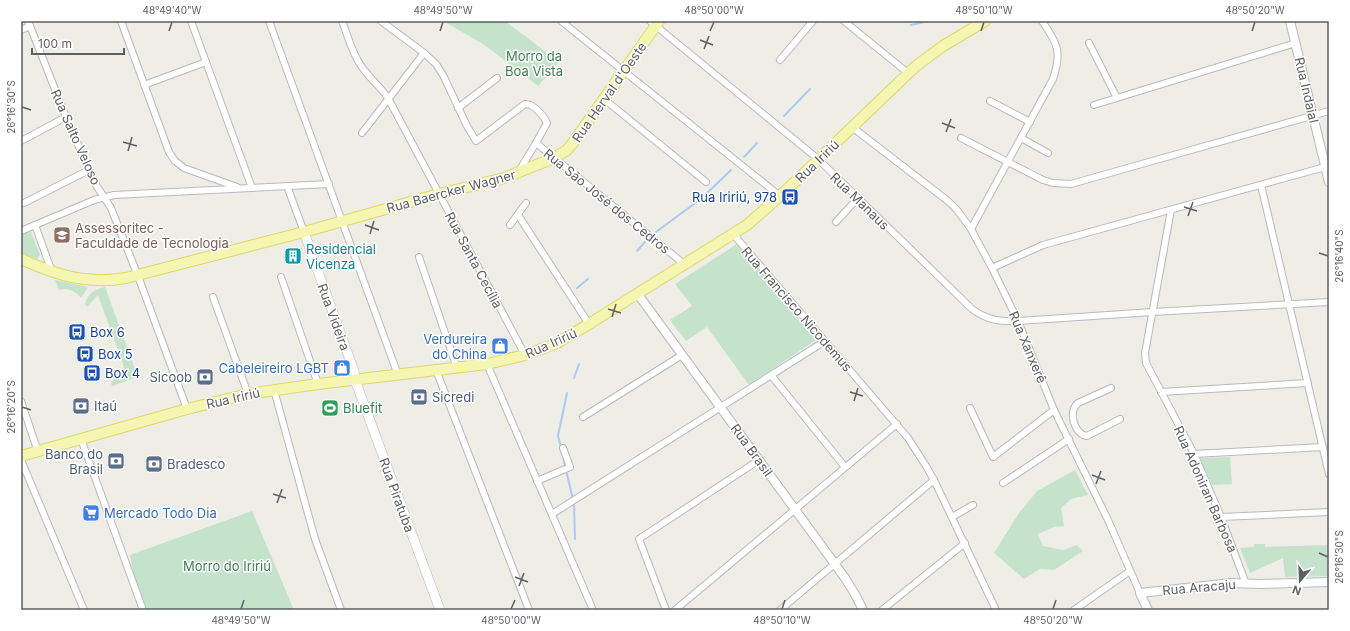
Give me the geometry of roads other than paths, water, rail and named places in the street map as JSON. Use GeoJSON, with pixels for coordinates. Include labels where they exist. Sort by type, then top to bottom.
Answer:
{"type":"FeatureCollection","features":[{"type":"Feature","properties":{"kind":"main road","name":"Rua Iririú"},"geometry":{"type":"LineString","coordinates":[[21,456],[187,409],[248,394],[318,384],[487,364],[525,355],[557,342],[589,324],[733,234],[759,215],[908,73],[942,46],[985,21]]}},
{"type":"Feature","properties":{"kind":"main road","name":"Rua Herval d'Oeste"},"geometry":{"type":"LineString","coordinates":[[554,158],[572,144],[624,71],[655,22]]}},
{"type":"Feature","properties":{"kind":"main road","name":"Rua Baercker Wagner"},"geometry":{"type":"LineString","coordinates":[[21,259],[52,272],[72,278],[115,280],[138,276],[439,194],[490,182],[518,173],[554,158]]}},
{"type":"Feature","properties":{"kind":"main road","name":"Rua Videira"},"geometry":{"type":"LineString","coordinates":[[304,232],[354,370],[355,380]]}},
{"type":"Feature","properties":{"kind":"main road","name":"Rua Piratuba"},"geometry":{"type":"LineString","coordinates":[[355,380],[440,610]]}},
{"type":"Feature","properties":{"kind":"street"},"geometry":{"type":"LineString","coordinates":[[121,21],[165,144],[175,161],[190,171],[240,188]]}},
{"type":"Feature","properties":{"kind":"street"},"geometry":{"type":"LineString","coordinates":[[191,21],[252,188]]}},
{"type":"Feature","properties":{"kind":"street"},"geometry":{"type":"LineString","coordinates":[[269,21],[398,375]]}},
{"type":"Feature","properties":{"kind":"street","name":"Rua Santa Cecília"},"geometry":{"type":"LineString","coordinates":[[342,21],[358,62],[388,98],[525,355]]}},
{"type":"Feature","properties":{"kind":"street","name":"Rua São José dos Cedros"},"geometry":{"type":"LineString","coordinates":[[381,21],[424,53],[436,64],[476,141],[525,104],[532,106],[547,123],[536,144],[684,264]]}},
{"type":"Feature","properties":{"kind":"street"},"geometry":{"type":"LineString","coordinates":[[561,21],[780,196]]}},
{"type":"Feature","properties":{"kind":"street"},"geometry":{"type":"LineString","coordinates":[[780,60],[813,21]]}},
{"type":"Feature","properties":{"kind":"street"},"geometry":{"type":"LineString","coordinates":[[844,21],[908,73]]}},
{"type":"Feature","properties":{"kind":"street"},"geometry":{"type":"LineString","coordinates":[[971,229],[1049,87],[1058,62],[1058,49],[1056,43],[1042,21]]}},
{"type":"Feature","properties":{"kind":"street","name":"Rua Indaial"},"geometry":{"type":"LineString","coordinates":[[1290,21],[1329,182]]}},
{"type":"Feature","properties":{"kind":"street","name":"Rua Manaus"},"geometry":{"type":"LineString","coordinates":[[655,22],[818,159],[978,314],[991,320],[1018,321],[1329,302]]}},
{"type":"Feature","properties":{"kind":"street"},"geometry":{"type":"LineString","coordinates":[[21,30],[29,24]]}},
{"type":"Feature","properties":{"kind":"street","name":"Rua Salto Veloso"},"geometry":{"type":"LineString","coordinates":[[29,24],[89,170],[96,185],[112,208],[187,409]]}},
{"type":"Feature","properties":{"kind":"street"},"geometry":{"type":"LineString","coordinates":[[1089,43],[1116,98]]}},
{"type":"Feature","properties":{"kind":"street"},"geometry":{"type":"LineString","coordinates":[[1094,105],[1296,43]]}},
{"type":"Feature","properties":{"kind":"street"},"geometry":{"type":"LineString","coordinates":[[362,133],[424,53]]}},
{"type":"Feature","properties":{"kind":"street"},"geometry":{"type":"LineString","coordinates":[[144,85],[206,62]]}},
{"type":"Feature","properties":{"kind":"street"},"geometry":{"type":"LineString","coordinates":[[458,108],[497,78]]}},
{"type":"Feature","properties":{"kind":"street"},"geometry":{"type":"LineString","coordinates":[[604,100],[706,182]]}},
{"type":"Feature","properties":{"kind":"street"},"geometry":{"type":"LineString","coordinates":[[990,101],[1030,122]]}},
{"type":"Feature","properties":{"kind":"street"},"geometry":{"type":"LineString","coordinates":[[961,138],[1043,180],[1053,183],[1071,184],[1329,111]]}},
{"type":"Feature","properties":{"kind":"street"},"geometry":{"type":"LineString","coordinates":[[21,141],[66,117]]}},
{"type":"Feature","properties":{"kind":"street","name":"Rua Xanxerê"},"geometry":{"type":"LineString","coordinates":[[852,127],[948,200],[971,229],[1018,321],[1054,410],[1108,520],[1148,610]]}},
{"type":"Feature","properties":{"kind":"street"},"geometry":{"type":"LineString","coordinates":[[1021,138],[1048,153]]}},
{"type":"Feature","properties":{"kind":"street"},"geometry":{"type":"LineString","coordinates":[[518,173],[536,144]]}},
{"type":"Feature","properties":{"kind":"street"},"geometry":{"type":"LineString","coordinates":[[992,268],[1043,245],[1325,167]]}},
{"type":"Feature","properties":{"kind":"street"},"geometry":{"type":"LineString","coordinates":[[24,203],[89,170]]}},
{"type":"Feature","properties":{"kind":"street"},"geometry":{"type":"LineString","coordinates":[[21,231],[105,197],[114,195],[329,184]]}},
{"type":"Feature","properties":{"kind":"street"},"geometry":{"type":"LineString","coordinates":[[1261,185],[1329,474]]}},
{"type":"Feature","properties":{"kind":"street","name":"Rua Videira"},"geometry":{"type":"LineString","coordinates":[[287,186],[304,232]]}},
{"type":"Feature","properties":{"kind":"street"},"geometry":{"type":"LineString","coordinates":[[836,222],[858,198]]}},
{"type":"Feature","properties":{"kind":"street"},"geometry":{"type":"LineString","coordinates":[[510,225],[526,203]]}},
{"type":"Feature","properties":{"kind":"street","name":"Rua Adoniran Barbosa"},"geometry":{"type":"LineString","coordinates":[[1171,210],[1145,358],[1147,368],[1194,454],[1221,517],[1246,584]]}},
{"type":"Feature","properties":{"kind":"street"},"geometry":{"type":"LineString","coordinates":[[518,215],[589,324]]}},
{"type":"Feature","properties":{"kind":"street"},"geometry":{"type":"LineString","coordinates":[[35,225],[52,272]]}},
{"type":"Feature","properties":{"kind":"street","name":"Rua Francisco Nicodemus"},"geometry":{"type":"LineString","coordinates":[[733,234],[897,424],[918,453],[934,480],[996,610]]}},
{"type":"Feature","properties":{"kind":"street"},"geometry":{"type":"LineString","coordinates":[[419,257],[457,368]]}},
{"type":"Feature","properties":{"kind":"street"},"geometry":{"type":"LineString","coordinates":[[281,277],[318,384]]}},
{"type":"Feature","properties":{"kind":"street","name":"Rua Brasil"},"geometry":{"type":"LineString","coordinates":[[637,293],[834,564],[856,596],[862,610]]}},
{"type":"Feature","properties":{"kind":"street"},"geometry":{"type":"LineString","coordinates":[[213,297],[248,394]]}},
{"type":"Feature","properties":{"kind":"street"},"geometry":{"type":"LineString","coordinates":[[552,514],[825,341]]}},
{"type":"Feature","properties":{"kind":"street"},"geometry":{"type":"LineString","coordinates":[[583,418],[682,355]]}},
{"type":"Feature","properties":{"kind":"street"},"geometry":{"type":"LineString","coordinates":[[487,364],[593,610]]}},
{"type":"Feature","properties":{"kind":"street"},"geometry":{"type":"LineString","coordinates":[[436,370],[529,610]]}},
{"type":"Feature","properties":{"kind":"street"},"geometry":{"type":"LineString","coordinates":[[771,375],[846,467]]}},
{"type":"Feature","properties":{"kind":"street"},"geometry":{"type":"LineString","coordinates":[[1161,392],[1308,383]]}},
{"type":"Feature","properties":{"kind":"street"},"geometry":{"type":"LineString","coordinates":[[1111,388],[1074,406],[1072,411],[1073,419],[1079,433],[1087,436],[1120,420]]}},
{"type":"Feature","properties":{"kind":"street"},"geometry":{"type":"LineString","coordinates":[[274,390],[315,539],[341,610]]}},
{"type":"Feature","properties":{"kind":"street"},"geometry":{"type":"LineString","coordinates":[[21,400],[38,452]]}},
{"type":"Feature","properties":{"kind":"street"},"geometry":{"type":"LineString","coordinates":[[970,408],[993,457],[1054,410]]}},
{"type":"Feature","properties":{"kind":"street"},"geometry":{"type":"LineString","coordinates":[[1062,425],[1073,419]]}},
{"type":"Feature","properties":{"kind":"street"},"geometry":{"type":"LineString","coordinates":[[675,610],[897,424]]}},
{"type":"Feature","properties":{"kind":"street"},"geometry":{"type":"LineString","coordinates":[[81,439],[143,610]]}},
{"type":"Feature","properties":{"kind":"street"},"geometry":{"type":"LineString","coordinates":[[1003,483],[1069,439]]}},
{"type":"Feature","properties":{"kind":"street"},"geometry":{"type":"LineString","coordinates":[[1194,454],[1323,447]]}},
{"type":"Feature","properties":{"kind":"street"},"geometry":{"type":"LineString","coordinates":[[538,481],[570,467],[563,448]]}},
{"type":"Feature","properties":{"kind":"street"},"geometry":{"type":"LineString","coordinates":[[21,460],[84,610]]}},
{"type":"Feature","properties":{"kind":"street"},"geometry":{"type":"LineString","coordinates":[[666,610],[639,539],[759,460]]}},
{"type":"Feature","properties":{"kind":"street"},"geometry":{"type":"LineString","coordinates":[[780,610],[934,480]]}},
{"type":"Feature","properties":{"kind":"street"},"geometry":{"type":"LineString","coordinates":[[952,517],[973,506]]}},
{"type":"Feature","properties":{"kind":"street"},"geometry":{"type":"LineString","coordinates":[[1221,517],[1329,512]]}},
{"type":"Feature","properties":{"kind":"street"},"geometry":{"type":"LineString","coordinates":[[882,610],[964,543]]}},
{"type":"Feature","properties":{"kind":"street"},"geometry":{"type":"LineString","coordinates":[[1074,610],[1130,571]]}},
{"type":"Feature","properties":{"kind":"street","name":"Rua Aracaju"},"geometry":{"type":"LineString","coordinates":[[1140,593],[1232,583],[1329,582]]}},
{"type":"Feature","properties":{"kind":"waterway"},"geometry":{"type":"LineString","coordinates":[[911,25],[929,21]]}},
{"type":"Feature","properties":{"kind":"waterway"},"geometry":{"type":"LineString","coordinates":[[784,116],[810,89]]}},
{"type":"Feature","properties":{"kind":"waterway"},"geometry":{"type":"LineString","coordinates":[[744,157],[757,143]]}},
{"type":"Feature","properties":{"kind":"waterway"},"geometry":{"type":"LineString","coordinates":[[656,232],[702,198],[731,170]]}},
{"type":"Feature","properties":{"kind":"waterway"},"geometry":{"type":"LineString","coordinates":[[637,251],[645,242]]}},
{"type":"Feature","properties":{"kind":"waterway"},"geometry":{"type":"LineString","coordinates":[[577,288],[588,279]]}},
{"type":"Feature","properties":{"kind":"waterway"},"geometry":{"type":"LineString","coordinates":[[574,378],[579,364]]}},
{"type":"Feature","properties":{"kind":"waterway"},"geometry":{"type":"LineString","coordinates":[[561,447],[558,436],[567,393]]}},
{"type":"Feature","properties":{"kind":"waterway"},"geometry":{"type":"LineString","coordinates":[[563,457],[574,504],[575,539]]}},
{"type":"Feature","properties":{"kind":"place","name":"Rua Iririú, 978"},"geometry":{"type":"Point","coordinates":[790,197]}},
{"type":"Feature","properties":{"kind":"place","name":"Assessoritec - Faculdade de Tecnologia"},"geometry":{"type":"Point","coordinates":[62,235]}},
{"type":"Feature","properties":{"kind":"place","name":"Residencial Vicenza"},"geometry":{"type":"Point","coordinates":[293,256]}},
{"type":"Feature","properties":{"kind":"place","name":"Box 6"},"geometry":{"type":"Point","coordinates":[77,332]}},
{"type":"Feature","properties":{"kind":"place","name":"Verdureira do China"},"geometry":{"type":"Point","coordinates":[500,346]}},
{"type":"Feature","properties":{"kind":"place","name":"Box 5"},"geometry":{"type":"Point","coordinates":[85,354]}},
{"type":"Feature","properties":{"kind":"place","name":"Cabeleireiro LGBT"},"geometry":{"type":"Point","coordinates":[342,368]}},
{"type":"Feature","properties":{"kind":"place","name":"Box 4"},"geometry":{"type":"Point","coordinates":[92,373]}},
{"type":"Feature","properties":{"kind":"place","name":"Sicoob"},"geometry":{"type":"Point","coordinates":[205,377]}},
{"type":"Feature","properties":{"kind":"place","name":"Sicredi"},"geometry":{"type":"Point","coordinates":[419,397]}},
{"type":"Feature","properties":{"kind":"place","name":"Itaú"},"geometry":{"type":"Point","coordinates":[81,406]}},
{"type":"Feature","properties":{"kind":"place","name":"Bluefit"},"geometry":{"type":"Point","coordinates":[330,408]}},
{"type":"Feature","properties":{"kind":"place","name":"Banco do Brasil"},"geometry":{"type":"Point","coordinates":[116,461]}},
{"type":"Feature","properties":{"kind":"place","name":"Bradesco"},"geometry":{"type":"Point","coordinates":[154,464]}},
{"type":"Feature","properties":{"kind":"place","name":"Mercado Todo Dia"},"geometry":{"type":"Point","coordinates":[91,513]}},
{"type":"Feature","properties":{"kind":"park label","name":"Morro da Boa Vista"},"geometry":{"type":"Point","coordinates":[534,64]}},
{"type":"Feature","properties":{"kind":"park label","name":"Morro do Iririú"},"geometry":{"type":"Point","coordinates":[227,566]}}]}
